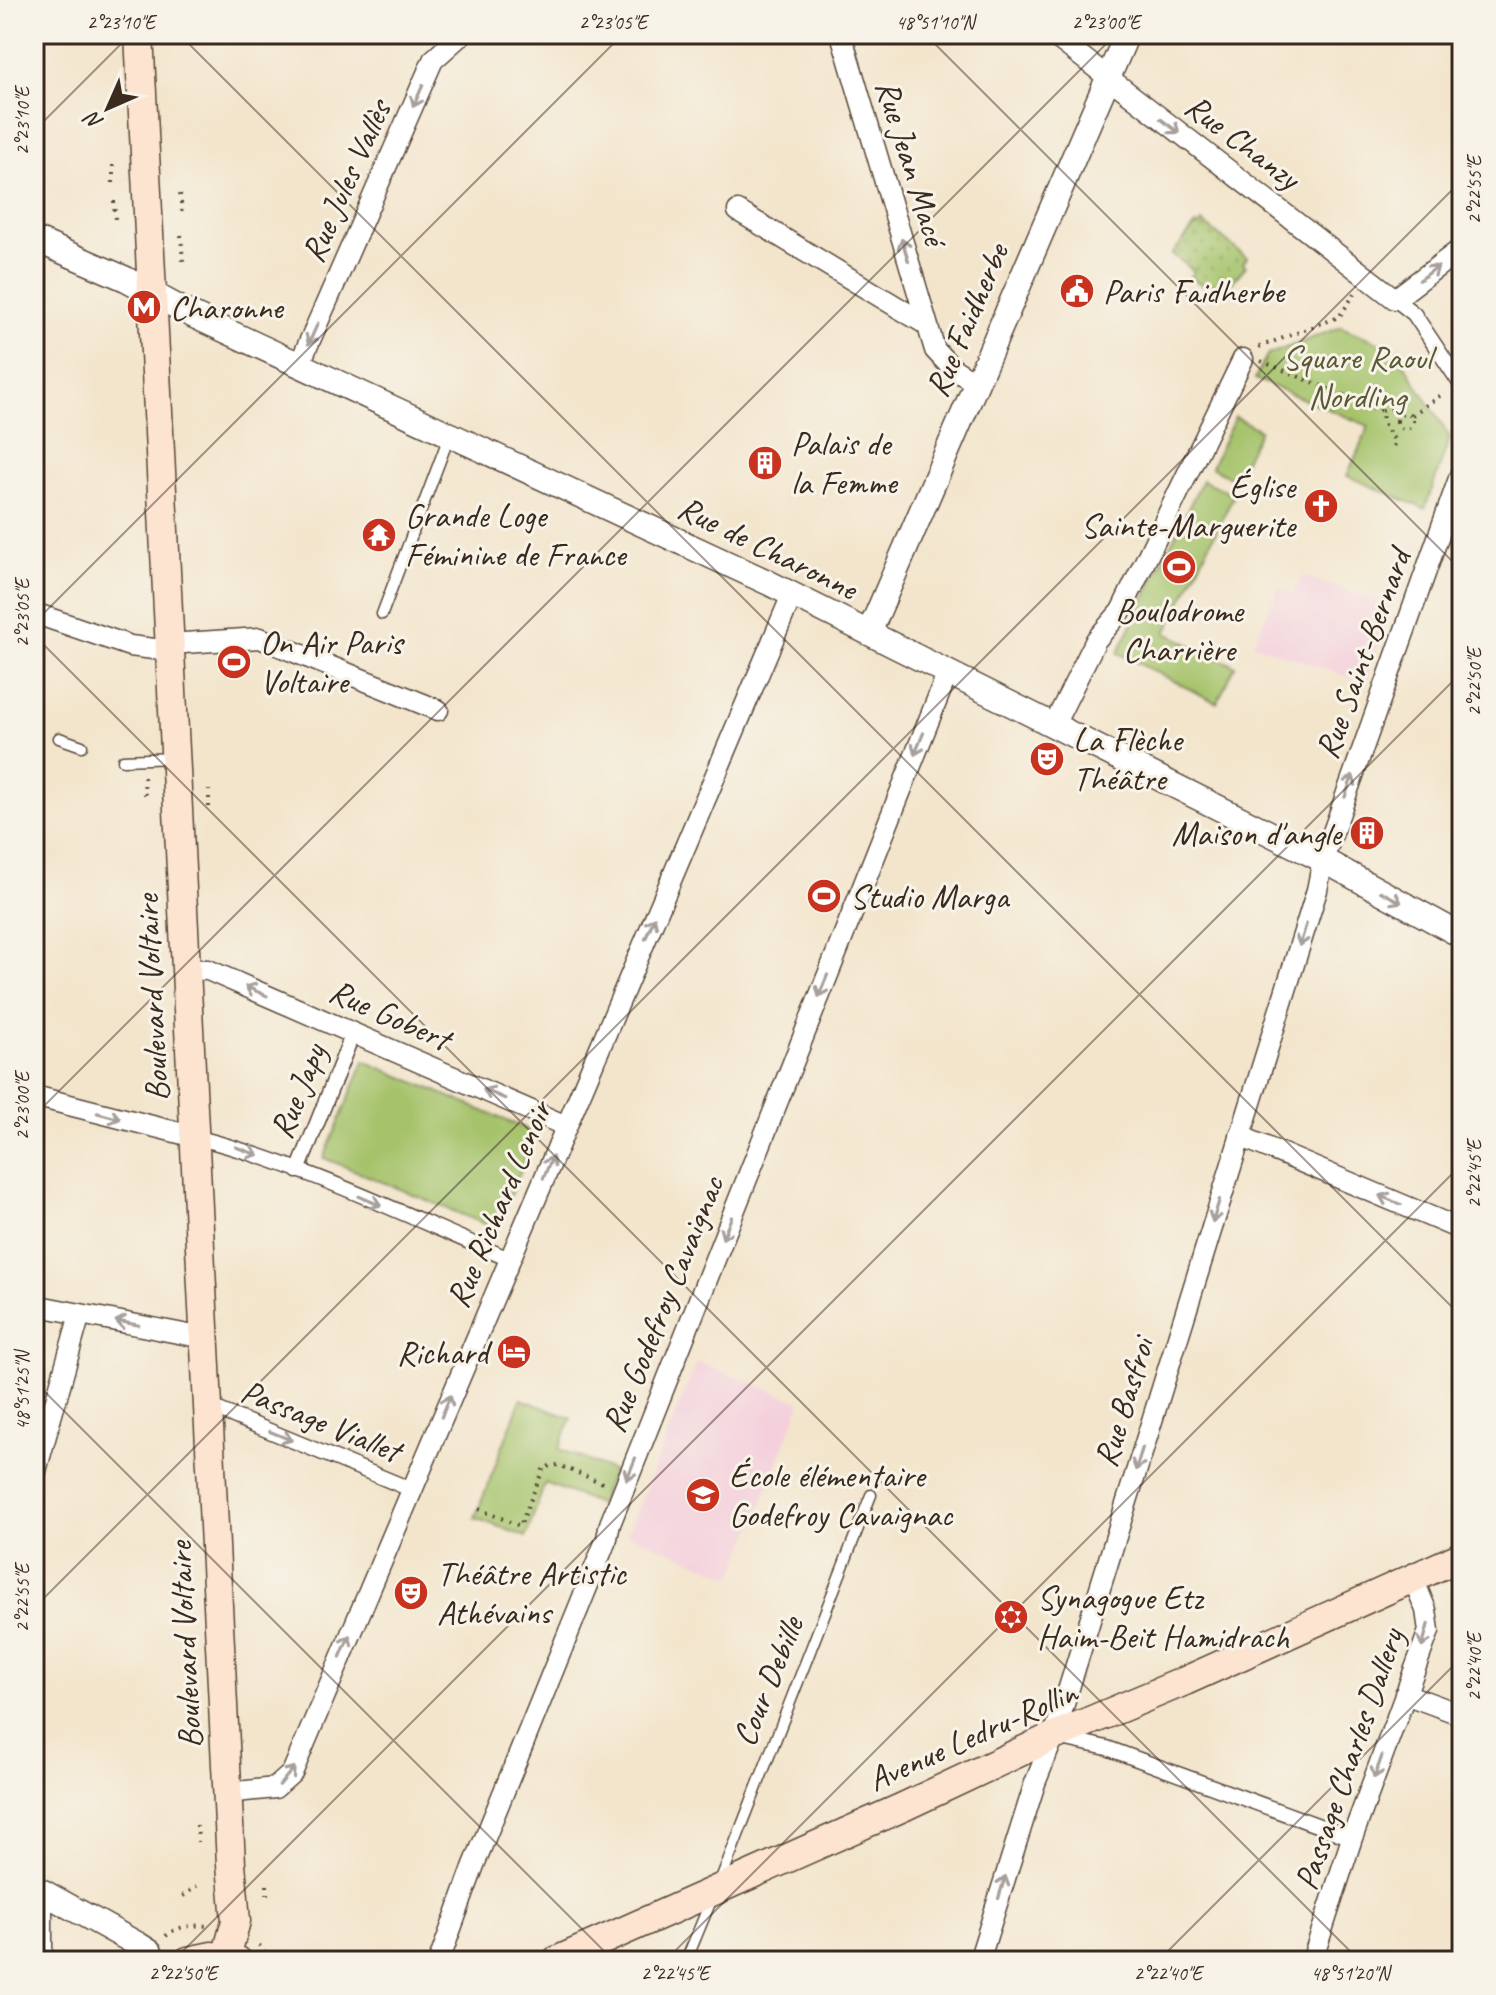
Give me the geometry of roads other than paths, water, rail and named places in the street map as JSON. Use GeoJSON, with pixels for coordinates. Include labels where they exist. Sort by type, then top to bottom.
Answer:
{"type":"FeatureCollection","features":[{"type":"Feature","properties":{"kind":"main road","name":"Boulevard Voltaire"},"geometry":{"type":"LineString","coordinates":[[139,34],[227,1793],[236,1921],[242,1955]]}},
{"type":"Feature","properties":{"kind":"main road","name":"Avenue Ledru-Rollin"},"geometry":{"type":"LineString","coordinates":[[556,1961],[1462,1556]]}},
{"type":"Feature","properties":{"kind":"main road"},"geometry":{"type":"LineString","coordinates":[[188,1961],[200,1957],[242,1955]]}},
{"type":"Feature","properties":{"kind":"street","name":"Rue Jules Vallès"},"geometry":{"type":"LineString","coordinates":[[300,363],[433,60],[462,34]]}},
{"type":"Feature","properties":{"kind":"street","name":"Rue Jean Macé"},"geometry":{"type":"LineString","coordinates":[[841,34],[935,350],[952,368],[976,383]]}},
{"type":"Feature","properties":{"kind":"street","name":"Rue Chanzy"},"geometry":{"type":"LineString","coordinates":[[1052,34],[1395,299]]}},
{"type":"Feature","properties":{"kind":"street","name":"Rue Faidherbe"},"geometry":{"type":"LineString","coordinates":[[869,633],[1127,34]]}},
{"type":"Feature","properties":{"kind":"street"},"geometry":{"type":"LineString","coordinates":[[738,211],[927,325]]}},
{"type":"Feature","properties":{"kind":"street","name":"Rue de Charonne"},"geometry":{"type":"LineString","coordinates":[[34,239],[126,279],[190,314],[792,595],[1323,860],[1462,936]]}},
{"type":"Feature","properties":{"kind":"street"},"geometry":{"type":"LineString","coordinates":[[1461,384],[1414,314],[1395,299],[1462,248]]}},
{"type":"Feature","properties":{"kind":"street"},"geometry":{"type":"LineString","coordinates":[[1054,725],[1096,640],[1121,611],[1245,357]]}},
{"type":"Feature","properties":{"kind":"street","name":"Rue Saint-Bernard"},"geometry":{"type":"LineString","coordinates":[[1323,860],[1462,470]]}},
{"type":"Feature","properties":{"kind":"street","name":"Rue Richard Lenoir"},"geometry":{"type":"LineString","coordinates":[[227,1793],[275,1788],[292,1773],[792,595]]}},
{"type":"Feature","properties":{"kind":"street"},"geometry":{"type":"LineString","coordinates":[[34,613],[130,646],[169,647],[260,638],[438,710]]}},
{"type":"Feature","properties":{"kind":"street","name":"Rue Godefroy Cavaignac"},"geometry":{"type":"LineString","coordinates":[[439,1961],[474,1865],[607,1538],[948,672]]}},
{"type":"Feature","properties":{"kind":"street","name":"Rue Basfroi"},"geometry":{"type":"LineString","coordinates":[[979,1961],[1035,1783],[1054,1736],[1317,890],[1323,860]]}},
{"type":"Feature","properties":{"kind":"street","name":"Rue Gobert"},"geometry":{"type":"LineString","coordinates":[[186,969],[208,970],[566,1126]]}},
{"type":"Feature","properties":{"kind":"street","name":"Rue Japy"},"geometry":{"type":"LineString","coordinates":[[298,1171],[353,1033]]}},
{"type":"Feature","properties":{"kind":"street"},"geometry":{"type":"LineString","coordinates":[[34,1096],[237,1148],[509,1259]]}},
{"type":"Feature","properties":{"kind":"street"},"geometry":{"type":"LineString","coordinates":[[1240,1136],[1462,1230]]}},
{"type":"Feature","properties":{"kind":"street"},"geometry":{"type":"LineString","coordinates":[[34,1305],[204,1338]]}},
{"type":"Feature","properties":{"kind":"street"},"geometry":{"type":"LineString","coordinates":[[34,1478],[80,1314]]}},
{"type":"Feature","properties":{"kind":"street","name":"Passage Viallet"},"geometry":{"type":"LineString","coordinates":[[209,1406],[410,1489]]}},
{"type":"Feature","properties":{"kind":"street","name":"Passage Charles Dallery"},"geometry":{"type":"LineString","coordinates":[[1312,1961],[1352,1838],[1429,1631],[1426,1610],[1413,1578]]}},
{"type":"Feature","properties":{"kind":"street"},"geometry":{"type":"LineString","coordinates":[[1405,1694],[1462,1715]]}},
{"type":"Feature","properties":{"kind":"street"},"geometry":{"type":"LineString","coordinates":[[1054,1736],[1107,1748],[1352,1838]]}},
{"type":"Feature","properties":{"kind":"street"},"geometry":{"type":"LineString","coordinates":[[40,1890],[45,1961]]}},
{"type":"Feature","properties":{"kind":"street"},"geometry":{"type":"LineString","coordinates":[[40,1890],[139,1945],[150,1952],[155,1961]]}},
{"type":"Feature","properties":{"kind":"lane"},"geometry":{"type":"LineString","coordinates":[[382,614],[450,434]]}},
{"type":"Feature","properties":{"kind":"lane"},"geometry":{"type":"LineString","coordinates":[[59,738],[82,746]]}},
{"type":"Feature","properties":{"kind":"lane"},"geometry":{"type":"LineString","coordinates":[[123,760],[175,758]]}},
{"type":"Feature","properties":{"kind":"lane","name":"Cour Debille"},"geometry":{"type":"LineString","coordinates":[[686,1961],[871,1495]]}},
{"type":"Feature","properties":{"kind":"place","name":"Paris Faidherbe"},"geometry":{"type":"Point","coordinates":[1077,291]}},
{"type":"Feature","properties":{"kind":"place","name":"Charonne"},"geometry":{"type":"Point","coordinates":[144,307]}},
{"type":"Feature","properties":{"kind":"place","name":"Palais de la Femme"},"geometry":{"type":"Point","coordinates":[765,463]}},
{"type":"Feature","properties":{"kind":"place","name":"Église Sainte-Marguerite"},"geometry":{"type":"Point","coordinates":[1321,506]}},
{"type":"Feature","properties":{"kind":"place","name":"Grande Loge Féminine de France"},"geometry":{"type":"Point","coordinates":[379,535]}},
{"type":"Feature","properties":{"kind":"place","name":"Boulodrome Charrière"},"geometry":{"type":"Point","coordinates":[1179,567]}},
{"type":"Feature","properties":{"kind":"place","name":"On Air Paris Voltaire"},"geometry":{"type":"Point","coordinates":[234,662]}},
{"type":"Feature","properties":{"kind":"place","name":"La Flèche Théâtre"},"geometry":{"type":"Point","coordinates":[1047,759]}},
{"type":"Feature","properties":{"kind":"place","name":"Maison d'angle"},"geometry":{"type":"Point","coordinates":[1367,833]}},
{"type":"Feature","properties":{"kind":"place","name":"Studio Marga"},"geometry":{"type":"Point","coordinates":[824,896]}},
{"type":"Feature","properties":{"kind":"place","name":"Richard"},"geometry":{"type":"Point","coordinates":[514,1352]}},
{"type":"Feature","properties":{"kind":"place","name":"École élémentaire Godefroy Cavaignac"},"geometry":{"type":"Point","coordinates":[703,1495]}},
{"type":"Feature","properties":{"kind":"place","name":"Théâtre Artistic Athévains"},"geometry":{"type":"Point","coordinates":[411,1593]}},
{"type":"Feature","properties":{"kind":"place","name":"Synagogue Etz Haim-Beit Hamidrach"},"geometry":{"type":"Point","coordinates":[1011,1617]}},
{"type":"Feature","properties":{"kind":"park label","name":"Square Raoul Nordling"},"geometry":{"type":"Point","coordinates":[1357,376]}}]}
